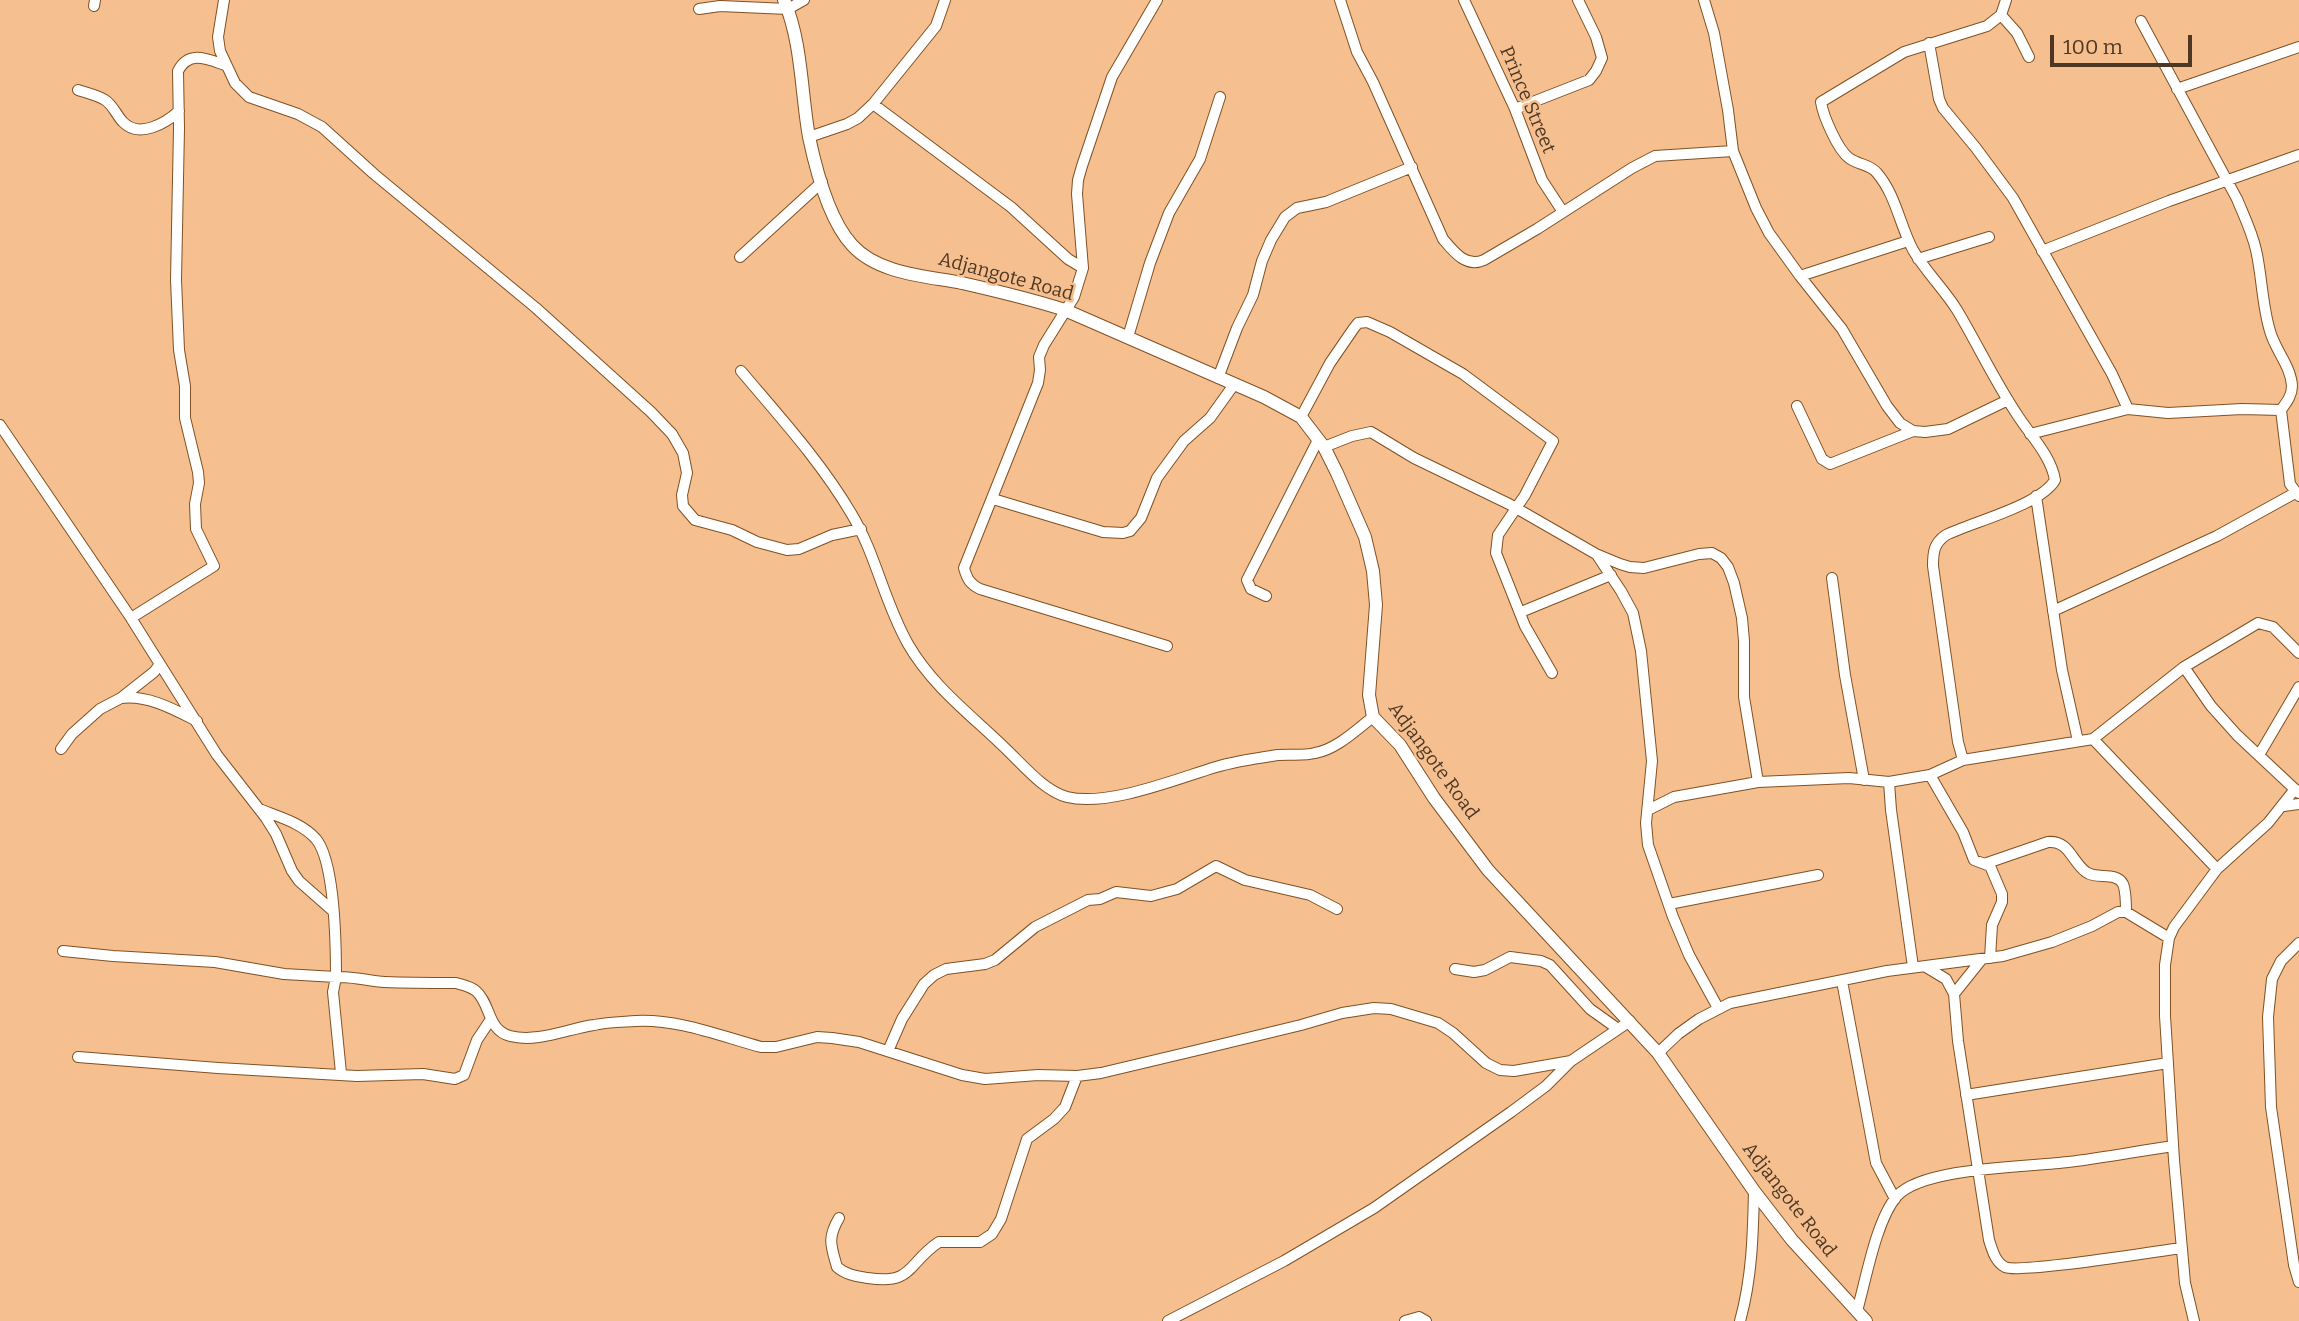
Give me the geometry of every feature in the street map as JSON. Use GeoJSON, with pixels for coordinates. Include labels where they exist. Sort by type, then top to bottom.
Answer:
{"type":"FeatureCollection","features":[{"type":"Feature","properties":{"kind":"street"},"geometry":{"type":"LineString","coordinates":[[225,0],[218,37],[225,65],[235,83],[248,97],[298,114],[322,127],[442,232],[536,308],[660,420],[684,453],[687,473],[682,495],[683,506],[695,520],[787,550],[799,549],[832,535],[861,529]]}},
{"type":"Feature","properties":{"kind":"street"},"geometry":{"type":"LineString","coordinates":[[699,9],[786,5],[804,0]]}},
{"type":"Feature","properties":{"kind":"street"},"geometry":{"type":"LineString","coordinates":[[809,136],[847,124],[873,104],[936,26],[945,0]]}},
{"type":"Feature","properties":{"kind":"street"},"geometry":{"type":"LineString","coordinates":[[1157,0],[1112,77],[1078,180],[1083,268],[1074,297],[1039,357],[1038,383],[964,568],[971,584],[980,589],[1167,646]]}},
{"type":"Feature","properties":{"kind":"street"},"geometry":{"type":"LineString","coordinates":[[1340,0],[1357,52],[1369,72],[1443,239],[1466,261],[1476,264],[1484,260],[1654,156],[1733,151]]}},
{"type":"Feature","properties":{"kind":"street","name":"Prince Street"},"geometry":{"type":"LineString","coordinates":[[1464,0],[1515,109],[1542,180],[1563,212]]}},
{"type":"Feature","properties":{"kind":"street"},"geometry":{"type":"LineString","coordinates":[[1515,109],[1589,80],[1596,71],[1602,58],[1596,37],[1578,0]]}},
{"type":"Feature","properties":{"kind":"street"},"geometry":{"type":"LineString","coordinates":[[1704,0],[1714,33],[1733,151],[1756,208],[1769,233],[1842,329],[1887,406],[1900,423],[1913,431],[1925,432],[1948,429],[2008,400]]}},
{"type":"Feature","properties":{"kind":"street"},"geometry":{"type":"LineString","coordinates":[[1963,760],[1958,742],[1933,566],[1935,547],[1946,535],[2036,496],[2050,487],[2055,480],[2050,465],[2008,400],[1947,294],[1918,259],[1908,241],[1894,203],[1877,173],[1869,166],[1848,158],[1823,116],[1821,102],[1903,52],[1987,26],[2001,15],[2006,0]]}},
{"type":"Feature","properties":{"kind":"street","name":"Adjangote Road"},"geometry":{"type":"LineString","coordinates":[[786,5],[796,46],[809,136],[822,182],[837,223],[853,246],[871,261],[1065,310],[1233,386],[1264,397],[1301,417],[1321,443],[1338,473],[1365,537],[1373,571],[1376,605],[1369,695],[1373,717],[1400,745],[1434,798],[1488,870],[1658,1053],[1754,1191],[1810,1262],[1861,1316]]}},
{"type":"Feature","properties":{"kind":"street"},"geometry":{"type":"LineString","coordinates":[[2001,15],[2017,33],[2029,57]]}},
{"type":"Feature","properties":{"kind":"street"},"geometry":{"type":"LineString","coordinates":[[2053,611],[2217,536],[2297,494],[2290,484],[2281,410],[2292,390],[2291,378],[2269,328],[2256,251],[2249,227],[2141,22]]}},
{"type":"Feature","properties":{"kind":"street"},"geometry":{"type":"LineString","coordinates":[[1929,43],[1943,108],[2012,198],[2112,374],[2128,409]]}},
{"type":"Feature","properties":{"kind":"street"},"geometry":{"type":"LineString","coordinates":[[2178,89],[2299,47]]}},
{"type":"Feature","properties":{"kind":"street"},"geometry":{"type":"LineString","coordinates":[[131,618],[215,566],[196,529],[198,472],[185,418],[185,386],[179,350],[176,280],[178,71],[182,63],[190,58],[202,57],[225,65]]}},
{"type":"Feature","properties":{"kind":"street"},"geometry":{"type":"LineString","coordinates":[[78,90],[105,100],[124,124],[132,129],[142,129],[168,121],[179,111]]}},
{"type":"Feature","properties":{"kind":"street"},"geometry":{"type":"LineString","coordinates":[[1128,337],[1150,263],[1169,213],[1200,159],[1220,97]]}},
{"type":"Feature","properties":{"kind":"street"},"geometry":{"type":"LineString","coordinates":[[873,104],[1012,207],[1068,259],[1083,268]]}},
{"type":"Feature","properties":{"kind":"street"},"geometry":{"type":"LineString","coordinates":[[2042,251],[2169,201],[2299,155]]}},
{"type":"Feature","properties":{"kind":"street"},"geometry":{"type":"LineString","coordinates":[[1218,379],[1253,295],[1267,251],[1285,217],[1297,208],[1326,202],[1412,167]]}},
{"type":"Feature","properties":{"kind":"street"},"geometry":{"type":"LineString","coordinates":[[740,257],[822,182]]}},
{"type":"Feature","properties":{"kind":"street"},"geometry":{"type":"LineString","coordinates":[[1918,259],[1989,237]]}},
{"type":"Feature","properties":{"kind":"street"},"geometry":{"type":"LineString","coordinates":[[1800,276],[1908,241]]}},
{"type":"Feature","properties":{"kind":"street"},"geometry":{"type":"LineString","coordinates":[[1301,417],[1330,363],[1354,328],[1358,323],[1367,323],[1390,332],[1463,374],[1553,441],[1525,495],[1498,535],[1496,553],[1535,645],[1552,673]]}},
{"type":"Feature","properties":{"kind":"street"},"geometry":{"type":"LineString","coordinates":[[741,371],[812,458],[850,510],[861,529],[891,608],[909,645],[928,672],[948,695],[1022,764],[1046,785],[1066,797],[1092,799],[1126,794],[1228,763],[1279,755],[1315,753],[1335,746],[1373,717]]}},
{"type":"Feature","properties":{"kind":"street"},"geometry":{"type":"LineString","coordinates":[[993,499],[1103,532],[1130,531],[1141,518],[1164,467],[1184,441],[1210,418],[1233,386]]}},
{"type":"Feature","properties":{"kind":"street"},"geometry":{"type":"LineString","coordinates":[[1797,406],[1822,459],[1830,464],[1913,431]]}},
{"type":"Feature","properties":{"kind":"street"},"geometry":{"type":"LineString","coordinates":[[2030,434],[2128,409],[2168,413],[2281,410]]}},
{"type":"Feature","properties":{"kind":"street"},"geometry":{"type":"LineString","coordinates":[[0,425],[131,618],[217,755],[276,834],[292,871],[299,881],[333,911]]}},
{"type":"Feature","properties":{"kind":"street"},"geometry":{"type":"LineString","coordinates":[[1266,596],[1251,589],[1247,580],[1321,443],[1371,432],[1414,458],[1504,501],[1596,554],[1630,567],[1658,566],[1712,553],[1721,558],[1728,567],[1742,618],[1744,697],[1758,782]]}},
{"type":"Feature","properties":{"kind":"street"},"geometry":{"type":"LineString","coordinates":[[1504,501],[1525,495]]}},
{"type":"Feature","properties":{"kind":"street"},"geometry":{"type":"LineString","coordinates":[[2036,496],[2062,670],[2078,741]]}},
{"type":"Feature","properties":{"kind":"street"},"geometry":{"type":"LineString","coordinates":[[1596,554],[1633,613],[1640,651],[1653,761],[1646,822],[1648,845],[1689,955],[1718,1008]]}},
{"type":"Feature","properties":{"kind":"street"},"geometry":{"type":"LineString","coordinates":[[1621,591],[1623,578],[1630,567]]}},
{"type":"Feature","properties":{"kind":"street"},"geometry":{"type":"LineString","coordinates":[[1521,612],[1611,575]]}},
{"type":"Feature","properties":{"kind":"street"},"geometry":{"type":"LineString","coordinates":[[1832,578],[1864,780]]}},
{"type":"Feature","properties":{"kind":"street"},"geometry":{"type":"LineString","coordinates":[[1648,810],[1674,797],[1758,782],[1849,778],[1889,782],[1930,775],[1963,760],[2093,739],[2184,667],[2258,624],[2273,627],[2299,653]]}},
{"type":"Feature","properties":{"kind":"street"},"geometry":{"type":"LineString","coordinates":[[61,749],[72,734],[100,709],[121,698],[160,664]]}},
{"type":"Feature","properties":{"kind":"street"},"geometry":{"type":"LineString","coordinates":[[2184,667],[2211,706],[2237,735],[2297,791],[2269,823],[2217,869],[2174,927],[2169,938],[2165,965],[2173,1146],[2185,1283],[2194,1321]]}},
{"type":"Feature","properties":{"kind":"street"},"geometry":{"type":"LineString","coordinates":[[2259,755],[2299,687]]}},
{"type":"Feature","properties":{"kind":"street"},"geometry":{"type":"LineString","coordinates":[[121,698],[136,696],[167,706],[197,722]]}},
{"type":"Feature","properties":{"kind":"street"},"geometry":{"type":"LineString","coordinates":[[2093,739],[2217,869]]}},
{"type":"Feature","properties":{"kind":"street"},"geometry":{"type":"LineString","coordinates":[[1930,775],[1978,863],[1987,863],[2056,841],[2063,845],[2084,872],[2116,877],[2121,881],[2126,912]]}},
{"type":"Feature","properties":{"kind":"street"},"geometry":{"type":"LineString","coordinates":[[1889,782],[1891,810],[1918,966]]}},
{"type":"Feature","properties":{"kind":"street"},"geometry":{"type":"LineString","coordinates":[[2284,806],[2299,804]]}},
{"type":"Feature","properties":{"kind":"street"},"geometry":{"type":"LineString","coordinates":[[259,809],[291,821],[316,839],[323,850],[333,911],[336,977],[333,992],[341,1073]]}},
{"type":"Feature","properties":{"kind":"street"},"geometry":{"type":"LineString","coordinates":[[1954,994],[1986,958],[1992,925],[2002,902],[2002,894],[1987,863]]}},
{"type":"Feature","properties":{"kind":"street"},"geometry":{"type":"LineString","coordinates":[[888,1051],[902,1019],[924,984],[934,975],[946,969],[985,964],[995,960],[1035,927],[1088,901],[1116,892],[1151,896],[1177,888],[1216,866],[1252,883],[1310,895],[1336,909]]}},
{"type":"Feature","properties":{"kind":"street"},"geometry":{"type":"LineString","coordinates":[[1669,904],[1818,875]]}},
{"type":"Feature","properties":{"kind":"street"},"geometry":{"type":"LineString","coordinates":[[1658,1053],[1678,1034],[1718,1008],[1740,1000],[1918,966],[1986,958],[2052,942],[2118,912],[2126,912],[2169,938]]}},
{"type":"Feature","properties":{"kind":"street"},"geometry":{"type":"LineString","coordinates":[[2299,943],[2281,961],[2272,979],[2268,1017],[2271,1107],[2294,1265],[2299,1282]]}},
{"type":"Feature","properties":{"kind":"street"},"geometry":{"type":"LineString","coordinates":[[63,951],[215,962],[284,974],[353,977],[384,982],[456,983],[480,996],[500,1031],[508,1036],[522,1038],[594,1024],[673,1022],[761,1047],[776,1047],[817,1037],[859,1042],[962,1075],[985,1079],[1101,1073],[1368,1008],[1391,1009],[1438,1023],[1453,1032],[1486,1063],[1500,1070],[1514,1072],[1571,1061]]}},
{"type":"Feature","properties":{"kind":"street"},"geometry":{"type":"LineString","coordinates":[[1455,969],[1474,972],[1485,970],[1510,957],[1541,961],[1550,965],[1590,1009],[1619,1029]]}},
{"type":"Feature","properties":{"kind":"street"},"geometry":{"type":"LineString","coordinates":[[1918,966],[1946,979],[1954,994],[1958,1041],[1989,1240],[1998,1261],[2008,1268],[2034,1267],[2182,1248]]}},
{"type":"Feature","properties":{"kind":"street"},"geometry":{"type":"LineString","coordinates":[[1842,981],[1876,1163],[1895,1199]]}},
{"type":"Feature","properties":{"kind":"street"},"geometry":{"type":"LineString","coordinates":[[78,1057],[358,1076],[423,1074],[449,1079],[460,1078],[467,1069],[482,1031],[491,1019]]}},
{"type":"Feature","properties":{"kind":"street"},"geometry":{"type":"LineString","coordinates":[[1168,1321],[1284,1261],[1374,1208],[1511,1112],[1557,1076],[1571,1061],[1630,1021]]}},
{"type":"Feature","properties":{"kind":"street"},"geometry":{"type":"LineString","coordinates":[[1966,1095],[2168,1063]]}},
{"type":"Feature","properties":{"kind":"street"},"geometry":{"type":"LineString","coordinates":[[839,1218],[832,1230],[830,1243],[837,1267],[850,1275],[886,1280],[901,1277],[939,1242],[980,1242],[987,1238],[1000,1219],[1027,1139],[1065,1107],[1076,1076]]}},
{"type":"Feature","properties":{"kind":"street"},"geometry":{"type":"LineString","coordinates":[[1861,1316],[1881,1226],[1895,1199],[1906,1188],[1921,1181],[1978,1170],[2068,1162],[2173,1146]]}},
{"type":"Feature","properties":{"kind":"street"},"geometry":{"type":"LineString","coordinates":[[1740,1321],[1750,1269],[1754,1191]]}},
{"type":"Feature","properties":{"kind":"street"},"geometry":{"type":"LineString","coordinates":[[1405,1321],[1419,1317],[1426,1321]]}}]}
